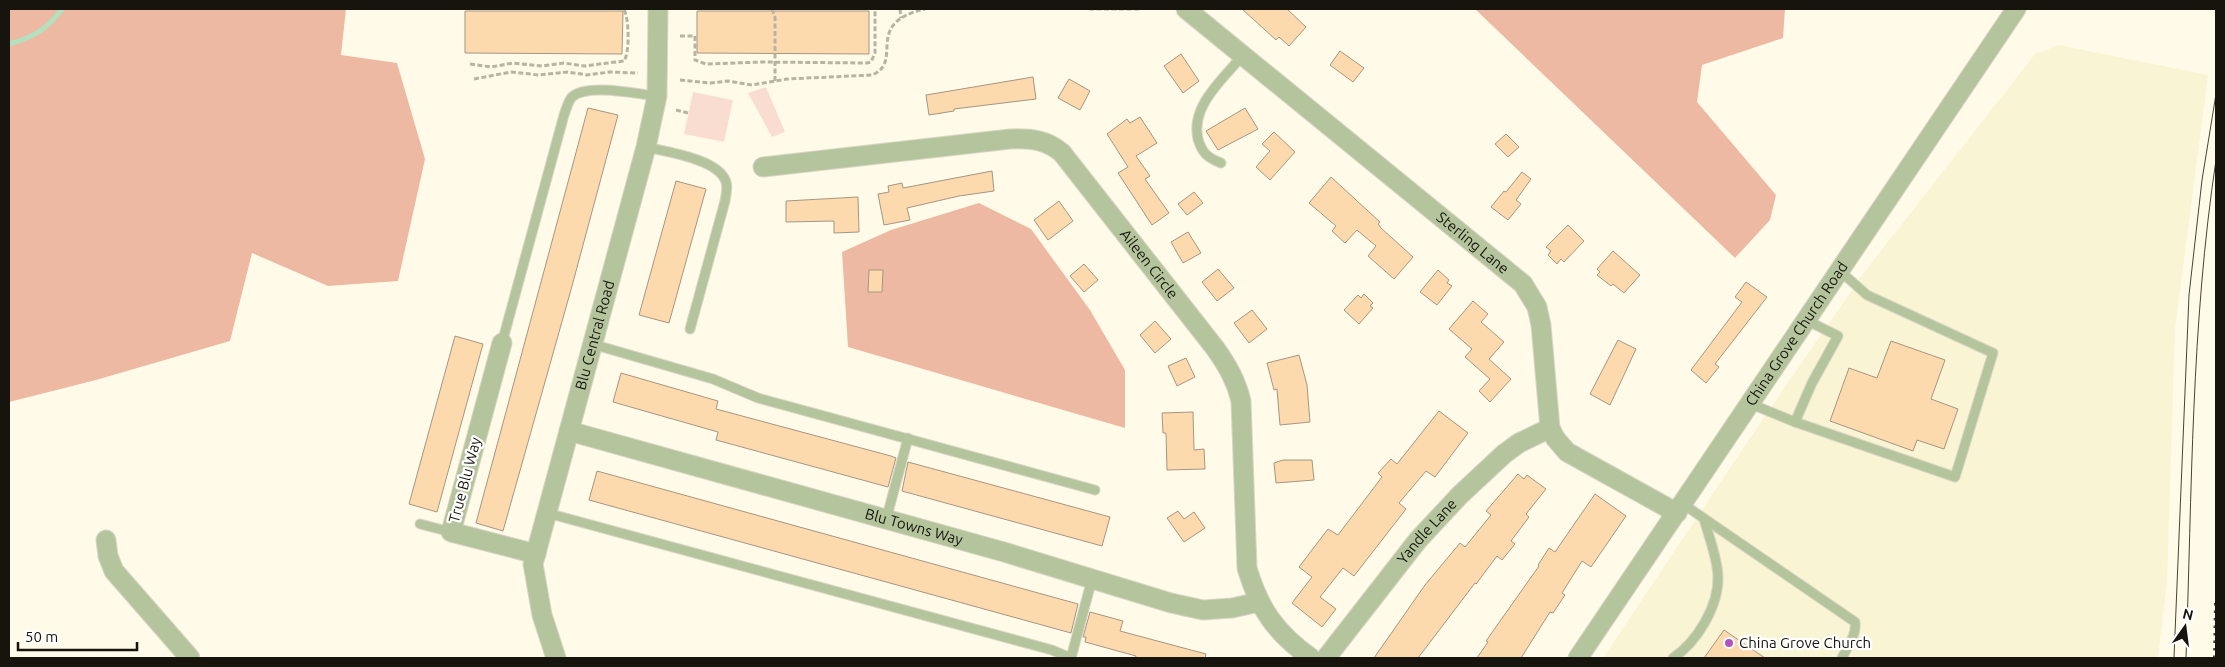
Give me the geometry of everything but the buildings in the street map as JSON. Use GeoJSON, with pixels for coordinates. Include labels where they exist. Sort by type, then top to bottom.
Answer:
{"type":"FeatureCollection","features":[{"type":"Feature","properties":{"kind":"street","name":"Blu Central Road"},"geometry":{"type":"LineString","coordinates":[[556,658],[542,615],[533,564],[646,147],[657,96],[658,9]]}},
{"type":"Feature","properties":{"kind":"street","name":"Sterling Lane"},"geometry":{"type":"LineString","coordinates":[[1186,9],[1523,284],[1537,308],[1541,325],[1550,428],[1555,438],[1567,452],[1680,509]]}},
{"type":"Feature","properties":{"kind":"street","name":"China Grove Church Road"},"geometry":{"type":"LineString","coordinates":[[1578,658],[2016,9]]}},
{"type":"Feature","properties":{"kind":"street","name":"Aileen Circle"},"geometry":{"type":"LineString","coordinates":[[762,167],[1010,139],[1042,141],[1062,153],[1230,369],[1237,386],[1242,422],[1247,568],[1259,602],[1281,633],[1311,658]]}},
{"type":"Feature","properties":{"kind":"street","name":"True Blu Way"},"geometry":{"type":"LineString","coordinates":[[502,343],[450,532],[536,554]]}},
{"type":"Feature","properties":{"kind":"street","name":"Yandle Lane"},"geometry":{"type":"LineString","coordinates":[[1326,658],[1418,540],[1460,495],[1504,454],[1519,443],[1550,428]]}},
{"type":"Feature","properties":{"kind":"street","name":"Blu Towns Way"},"geometry":{"type":"LineString","coordinates":[[569,431],[886,520],[1171,603],[1203,610],[1232,608],[1259,602]]}},
{"type":"Feature","properties":{"kind":"street"},"geometry":{"type":"LineString","coordinates":[[106,540],[108,556],[114,571],[190,658]]}},
{"type":"Feature","properties":{"kind":"lane"},"geometry":{"type":"LineString","coordinates":[[1221,162],[1212,159],[1203,150],[1197,134],[1198,121],[1201,109],[1208,98],[1243,56]]}},
{"type":"Feature","properties":{"kind":"lane"},"geometry":{"type":"LineString","coordinates":[[502,343],[564,115],[571,98],[582,91],[603,90],[657,96]]}},
{"type":"Feature","properties":{"kind":"lane"},"geometry":{"type":"LineString","coordinates":[[646,147],[711,164],[722,173],[727,184],[725,201],[690,330]]}},
{"type":"Feature","properties":{"kind":"lane"},"geometry":{"type":"LineString","coordinates":[[1750,404],[1795,422],[1954,477],[1993,353],[1867,295],[1840,271]]}},
{"type":"Feature","properties":{"kind":"lane"},"geometry":{"type":"LineString","coordinates":[[1795,422],[1812,383],[1838,336],[1806,320]]}},
{"type":"Feature","properties":{"kind":"lane"},"geometry":{"type":"LineString","coordinates":[[592,344],[713,378],[758,398],[1095,490]]}},
{"type":"Feature","properties":{"kind":"lane"},"geometry":{"type":"LineString","coordinates":[[886,520],[908,438]]}},
{"type":"Feature","properties":{"kind":"lane"},"geometry":{"type":"LineString","coordinates":[[1680,509],[1704,519],[1855,622],[1854,636],[1842,658]]}},
{"type":"Feature","properties":{"kind":"lane"},"geometry":{"type":"LineString","coordinates":[[547,513],[1052,650],[1071,658],[1092,579]]}},
{"type":"Feature","properties":{"kind":"lane"},"geometry":{"type":"LineString","coordinates":[[1673,658],[1697,633],[1709,613],[1715,594],[1718,576],[1704,519]]}},
{"type":"Feature","properties":{"kind":"lane"},"geometry":{"type":"LineString","coordinates":[[420,524],[450,532]]}},
{"type":"Feature","properties":{"kind":"path"},"geometry":{"type":"LineString","coordinates":[[470,64],[491,67],[513,64],[542,66],[564,63],[584,66],[624,61],[627,53],[627,17],[624,9]]}},
{"type":"Feature","properties":{"kind":"path"},"geometry":{"type":"LineString","coordinates":[[772,9],[775,17],[775,81]]}},
{"type":"Feature","properties":{"kind":"path"},"geometry":{"type":"LineString","coordinates":[[680,36],[695,36],[695,60],[700,63],[871,62],[875,53],[875,9]]}},
{"type":"Feature","properties":{"kind":"path"},"geometry":{"type":"LineString","coordinates":[[900,9],[900,18]]}},
{"type":"Feature","properties":{"kind":"path"},"geometry":{"type":"LineString","coordinates":[[680,80],[710,83],[728,81],[752,85],[775,81],[872,75],[879,72],[886,60],[889,29],[900,18],[925,9]]}},
{"type":"Feature","properties":{"kind":"path"},"geometry":{"type":"LineString","coordinates":[[1089,9],[1140,9]]}},
{"type":"Feature","properties":{"kind":"path"},"geometry":{"type":"LineString","coordinates":[[474,79],[511,72],[539,75],[568,72],[587,74],[610,72],[638,73]]}},
{"type":"Feature","properties":{"kind":"path"},"geometry":{"type":"LineString","coordinates":[[676,110],[688,113]]}},
{"type":"Feature","properties":{"kind":"shaded area"},"geometry":{"type":"Polygon","coordinates":[[[9,9],[346,9],[341,55],[397,63],[425,159],[398,281],[328,286],[252,253],[230,341],[96,380],[9,402],[9,9]]]}},
{"type":"Feature","properties":{"kind":"shaded area"},"geometry":{"type":"Polygon","coordinates":[[[1475,9],[1785,9],[1783,38],[1702,65],[1697,102],[1776,195],[1770,220],[1735,258],[1475,9]]]}},
{"type":"Feature","properties":{"kind":"shaded area"},"geometry":{"type":"Polygon","coordinates":[[[2059,45],[2208,75],[2175,330],[2167,583],[2158,658],[1603,658],[1756,429],[1865,271],[2035,54],[2059,45]]]}},
{"type":"Feature","properties":{"kind":"shaded area"},"geometry":{"type":"Polygon","coordinates":[[[766,87],[785,132],[772,137],[748,93],[766,87]]]}},
{"type":"Feature","properties":{"kind":"shaded area"},"geometry":{"type":"Polygon","coordinates":[[[693,92],[733,100],[724,142],[684,134],[693,92]]]}},
{"type":"Feature","properties":{"kind":"shaded area"},"geometry":{"type":"Polygon","coordinates":[[[979,203],[1031,229],[1090,310],[1125,370],[1125,428],[848,347],[842,252],[891,230],[979,203]]]}},
{"type":"Feature","properties":{"kind":"waterway"},"geometry":{"type":"LineString","coordinates":[[9,44],[26,39],[39,32],[62,9]]}},
{"type":"Feature","properties":{"kind":"tram line"},"geometry":{"type":"LineString","coordinates":[[2174,658],[2189,295],[2202,180],[2216,94]]}},
{"type":"Feature","properties":{"kind":"tram line"},"geometry":{"type":"LineString","coordinates":[[2186,658],[2197,346],[2208,222],[2216,160]]}},
{"type":"Feature","properties":{"kind":"railway"},"geometry":{"type":"LineString","coordinates":[[2215,658],[2216,602]]}},
{"type":"Feature","properties":{"kind":"place","name":"China Grove Church"},"geometry":{"type":"Point","coordinates":[1729,643]}}]}
